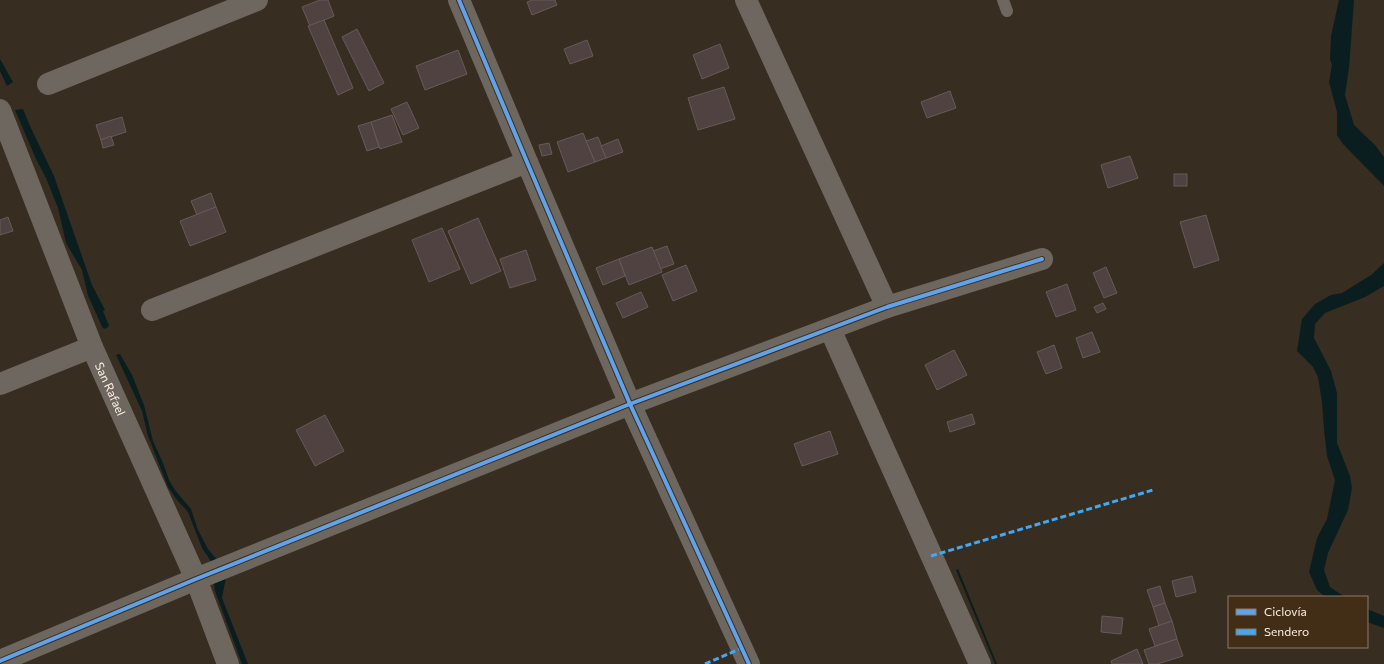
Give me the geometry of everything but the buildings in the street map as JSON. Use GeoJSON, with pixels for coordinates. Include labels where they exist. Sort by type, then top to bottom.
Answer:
{"type":"FeatureCollection","features":[{"type":"Feature","properties":{"kind":"street"},"geometry":{"type":"LineString","coordinates":[[48,84],[257,0]]}},
{"type":"Feature","properties":{"kind":"street"},"geometry":{"type":"LineString","coordinates":[[459,0],[630,404],[748,664]]}},
{"type":"Feature","properties":{"kind":"street"},"geometry":{"type":"LineString","coordinates":[[746,0],[887,307]]}},
{"type":"Feature","properties":{"kind":"street","name":"San Rafael"},"geometry":{"type":"LineString","coordinates":[[0,110],[92,347],[196,579],[228,664]]}},
{"type":"Feature","properties":{"kind":"street"},"geometry":{"type":"LineString","coordinates":[[152,310],[527,162]]}},
{"type":"Feature","properties":{"kind":"street"},"geometry":{"type":"LineString","coordinates":[[0,661],[196,579],[630,404],[887,307],[1042,259]]}},
{"type":"Feature","properties":{"kind":"street"},"geometry":{"type":"LineString","coordinates":[[830,329],[980,664]]}},
{"type":"Feature","properties":{"kind":"street"},"geometry":{"type":"LineString","coordinates":[[0,384],[92,347]]}},
{"type":"Feature","properties":{"kind":"water"},"geometry":{"type":"Polygon","coordinates":[[[1339,0],[1354,0],[1349,68],[1345,95],[1354,125],[1375,145],[1384,157],[1384,186],[1343,144],[1337,135],[1337,112],[1329,82],[1332,65],[1330,59],[1331,36],[1339,0]]]}},
{"type":"Feature","properties":{"kind":"water"},"geometry":{"type":"Polygon","coordinates":[[[0,59],[13,82],[7,86],[0,71],[0,59]]]}},
{"type":"Feature","properties":{"kind":"water"},"geometry":{"type":"Polygon","coordinates":[[[23,109],[54,176],[92,285],[105,310],[97,314],[88,296],[82,270],[66,243],[58,208],[46,178],[36,159],[15,110],[23,109]]]}},
{"type":"Feature","properties":{"kind":"water"},"geometry":{"type":"Polygon","coordinates":[[[1384,263],[1384,286],[1365,297],[1325,313],[1315,324],[1314,338],[1331,371],[1337,393],[1337,443],[1350,476],[1352,488],[1348,510],[1328,553],[1324,570],[1330,587],[1344,596],[1324,596],[1317,590],[1309,572],[1317,538],[1327,519],[1335,480],[1327,456],[1318,377],[1313,367],[1297,351],[1302,319],[1315,304],[1331,295],[1342,293],[1371,275],[1384,263]]]}},
{"type":"Feature","properties":{"kind":"water"},"geometry":{"type":"Polygon","coordinates":[[[120,354],[132,375],[144,405],[153,441],[169,480],[175,490],[191,509],[198,530],[208,549],[217,560],[212,563],[202,548],[188,512],[168,487],[148,436],[142,411],[116,355],[120,354]]]}},
{"type":"Feature","properties":{"kind":"water"},"geometry":{"type":"Polygon","coordinates":[[[958,569],[997,664],[995,664],[956,570],[958,569]]]}},
{"type":"Feature","properties":{"kind":"water"},"geometry":{"type":"Polygon","coordinates":[[[226,577],[222,598],[248,664],[242,664],[215,591],[213,578],[226,577]]]}},
{"type":"Feature","properties":{"kind":"water"},"geometry":{"type":"Polygon","coordinates":[[[1368,609],[1384,616],[1384,628],[1368,622],[1368,609]]]}},
{"type":"Feature","properties":{"kind":"waterway"},"geometry":{"type":"LineString","coordinates":[[96,304],[105,325]]}},
{"type":"Feature","properties":{"kind":"marked path"},"geometry":{"type":"LineString","coordinates":[[931,556],[1153,490]]}},
{"type":"Feature","properties":{"kind":"marked path"},"geometry":{"type":"LineString","coordinates":[[705,664],[742,648]]}},
{"type":"Feature","properties":{"kind":"cycle path"},"geometry":{"type":"LineString","coordinates":[[459,0],[630,404],[749,664]]}},
{"type":"Feature","properties":{"kind":"cycle path"},"geometry":{"type":"LineString","coordinates":[[0,661],[196,579],[630,404],[887,307],[1042,259]]}}]}
